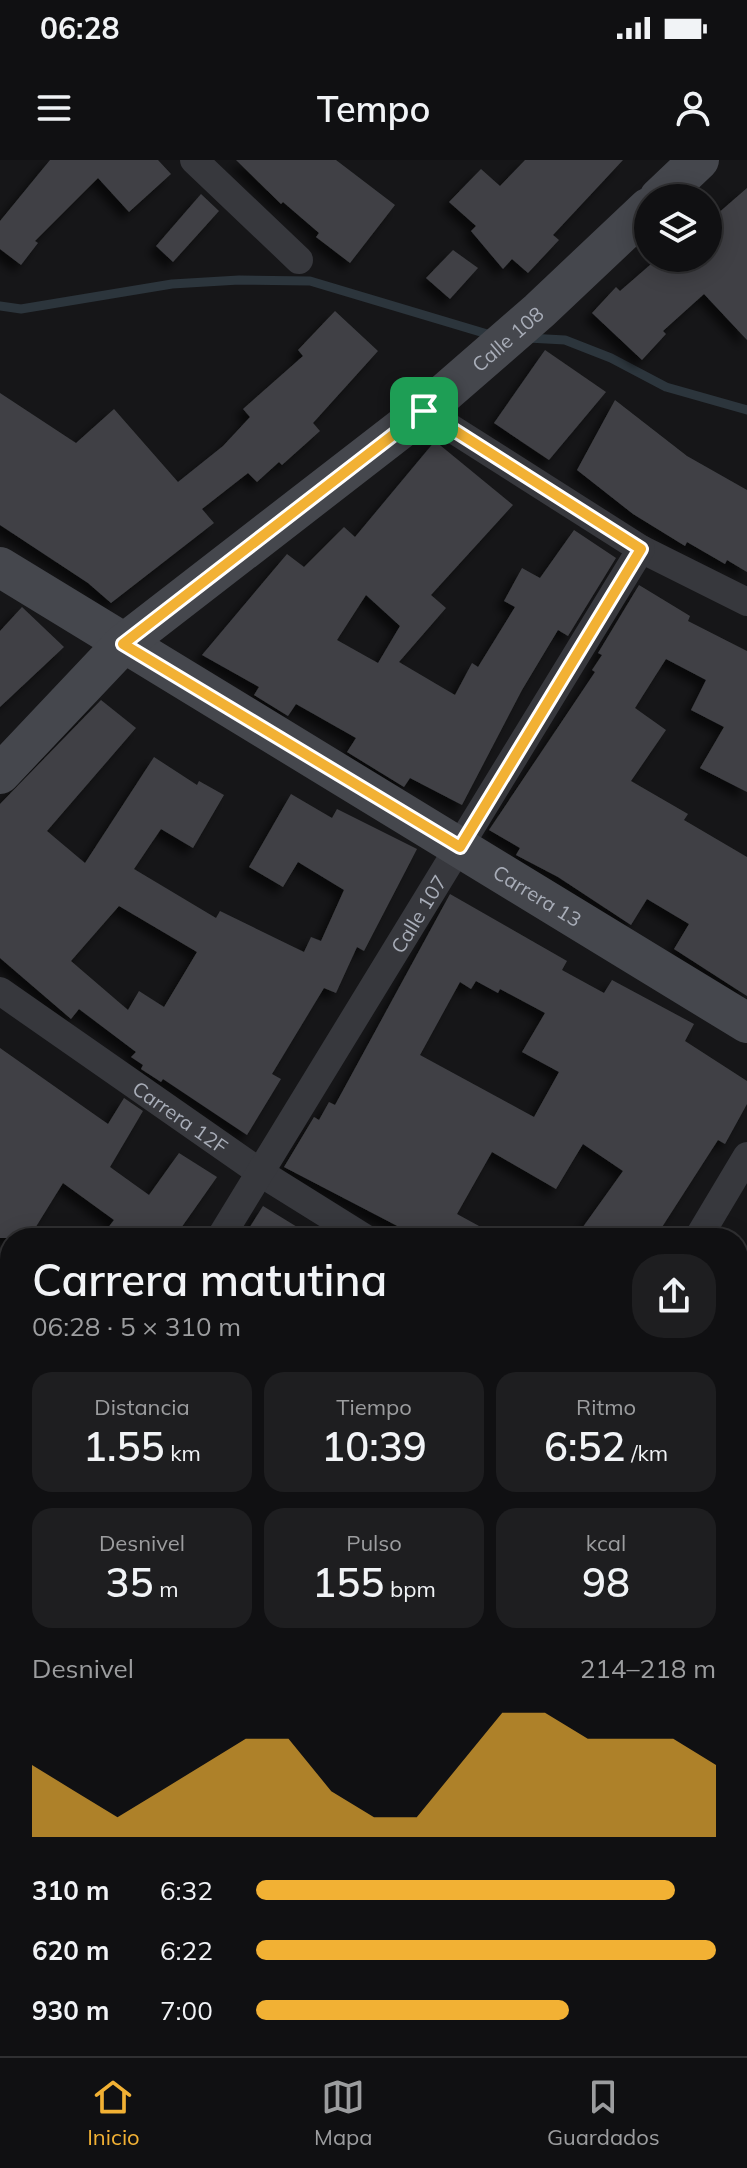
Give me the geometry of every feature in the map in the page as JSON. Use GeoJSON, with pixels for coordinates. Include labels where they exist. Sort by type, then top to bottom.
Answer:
{"type":"FeatureCollection","features":[{"type":"Feature","properties":{"kind":"street"},"geometry":{"type":"LineString","coordinates":[[194,160],[299,260]]}},
{"type":"Feature","properties":{"kind":"street"},"geometry":{"type":"LineString","coordinates":[[674,184],[699,160]]}},
{"type":"Feature","properties":{"kind":"street","name":"Calle 108"},"geometry":{"type":"LineString","coordinates":[[0,774],[123,644],[424,411],[539,311],[634,221]]}},
{"type":"Feature","properties":{"kind":"street"},"geometry":{"type":"LineString","coordinates":[[424,411],[641,549],[747,602]]}},
{"type":"Feature","properties":{"kind":"street","name":"Calle 107"},"geometry":{"type":"LineString","coordinates":[[226,1228],[641,549]]}},
{"type":"Feature","properties":{"kind":"street","name":"Carrera 13"},"geometry":{"type":"LineString","coordinates":[[0,567],[747,1023]]}},
{"type":"Feature","properties":{"kind":"street","name":"Carrera 12F"},"geometry":{"type":"LineString","coordinates":[[0,991],[261,1173],[349,1228]]}},
{"type":"Feature","properties":{"kind":"street"},"geometry":{"type":"LineString","coordinates":[[704,1228],[747,1156]]}},
{"type":"Feature","properties":{"kind":"building"},"geometry":{"type":"Polygon","coordinates":[[[50,160],[158,160],[171,174],[129,212],[98,178],[35,241],[38,243],[21,265],[0,249],[0,221],[50,160]]]}},
{"type":"Feature","properties":{"kind":"building"},"geometry":{"type":"Polygon","coordinates":[[[236,160],[336,160],[395,205],[350,263],[316,237],[319,233],[283,202],[281,204],[236,160]]]}},
{"type":"Feature","properties":{"kind":"building"},"geometry":{"type":"Polygon","coordinates":[[[525,160],[623,160],[553,235],[559,240],[528,273],[512,259],[503,269],[471,231],[476,226],[449,202],[481,169],[500,186],[525,160]]]}},
{"type":"Feature","properties":{"kind":"building"},"geometry":{"type":"Polygon","coordinates":[[[747,188],[747,340],[704,294],[663,331],[666,334],[642,360],[592,313],[616,287],[620,291],[642,272],[722,272],[722,210],[747,188]]]}},
{"type":"Feature","properties":{"kind":"building"},"geometry":{"type":"Polygon","coordinates":[[[201,194],[219,211],[173,262],[156,246],[201,194]]]}},
{"type":"Feature","properties":{"kind":"building"},"geometry":{"type":"Polygon","coordinates":[[[453,250],[478,268],[450,299],[426,278],[453,250]]]}},
{"type":"Feature","properties":{"kind":"building"},"geometry":{"type":"Polygon","coordinates":[[[335,311],[378,351],[313,423],[320,431],[282,465],[279,462],[257,482],[248,473],[202,509],[214,523],[111,603],[88,583],[0,525],[0,393],[76,443],[114,409],[178,482],[223,446],[250,417],[243,409],[303,356],[298,350],[335,311]]]}},
{"type":"Feature","properties":{"kind":"building"},"geometry":{"type":"Polygon","coordinates":[[[545,350],[606,392],[549,460],[494,423],[545,350]]]}},
{"type":"Feature","properties":{"kind":"building"},"geometry":{"type":"Polygon","coordinates":[[[615,400],[687,456],[747,490],[747,572],[727,560],[725,564],[687,542],[685,546],[633,514],[577,470],[615,400]]]}},
{"type":"Feature","properties":{"kind":"building"},"geometry":{"type":"Polygon","coordinates":[[[435,441],[513,505],[431,595],[446,608],[399,662],[455,695],[472,663],[478,667],[515,607],[504,601],[522,568],[540,578],[574,530],[616,558],[568,636],[558,630],[522,690],[462,805],[410,778],[404,787],[347,752],[356,738],[296,704],[288,716],[254,695],[259,687],[202,655],[287,554],[304,567],[344,527],[355,537],[435,441]],[[366,595],[337,640],[378,663],[400,626],[366,595]]]}},
{"type":"Feature","properties":{"kind":"building"},"geometry":{"type":"Polygon","coordinates":[[[639,585],[690,616],[688,621],[747,651],[747,792],[700,768],[724,727],[691,710],[706,680],[666,659],[635,708],[666,730],[631,781],[688,814],[684,820],[747,857],[747,996],[674,949],[689,924],[647,899],[631,925],[558,877],[516,855],[520,848],[489,830],[595,672],[592,670],[602,655],[598,653],[639,585]]]}},
{"type":"Feature","properties":{"kind":"building"},"geometry":{"type":"Polygon","coordinates":[[[22,607],[64,647],[0,707],[0,631],[22,607]]]}},
{"type":"Feature","properties":{"kind":"building"},"geometry":{"type":"Polygon","coordinates":[[[101,700],[136,728],[47,831],[85,863],[154,757],[197,785],[199,781],[224,795],[193,848],[161,829],[134,869],[216,918],[220,911],[304,952],[311,937],[321,941],[344,890],[298,862],[283,887],[249,867],[291,794],[332,818],[337,809],[417,849],[364,951],[357,947],[336,993],[324,988],[272,1074],[281,1079],[247,1135],[163,1079],[161,1082],[141,1069],[143,1065],[131,1057],[136,1052],[79,1009],[71,1019],[0,958],[0,804],[101,700]],[[119,906],[71,961],[128,1010],[139,991],[164,1007],[197,952],[119,906]]]}},
{"type":"Feature","properties":{"kind":"building"},"geometry":{"type":"Polygon","coordinates":[[[450,894],[567,961],[562,970],[604,993],[612,980],[694,1024],[685,1041],[747,1081],[747,1104],[725,1144],[718,1140],[661,1228],[582,1228],[623,1171],[583,1144],[556,1189],[492,1152],[457,1214],[483,1228],[401,1228],[284,1167],[314,1117],[319,1120],[329,1102],[335,1105],[450,894]],[[476,981],[471,989],[460,982],[420,1055],[534,1117],[559,1072],[522,1052],[545,1013],[500,989],[498,993],[476,981]]]}},
{"type":"Feature","properties":{"kind":"building"},"geometry":{"type":"Polygon","coordinates":[[[0,1048],[108,1124],[124,1098],[143,1111],[110,1167],[149,1195],[179,1153],[217,1177],[181,1228],[108,1228],[114,1220],[63,1183],[35,1228],[0,1228],[0,1048]]]}},
{"type":"Feature","properties":{"kind":"building"},"geometry":{"type":"Polygon","coordinates":[[[263,1206],[299,1228],[249,1228],[263,1206]]]}},
{"type":"Feature","properties":{"kind":"waterway"},"geometry":{"type":"LineString","coordinates":[[0,306],[21,309],[172,284],[239,280],[310,281],[494,336]]}},
{"type":"Feature","properties":{"kind":"waterway"},"geometry":{"type":"LineString","coordinates":[[528,338],[565,340],[611,358],[666,387],[747,410]]}},
{"type":"Feature","properties":{"kind":"route"},"geometry":{"type":"LineString","coordinates":[[424,411],[641,549],[460,847],[123,644],[424,411]]}}]}
